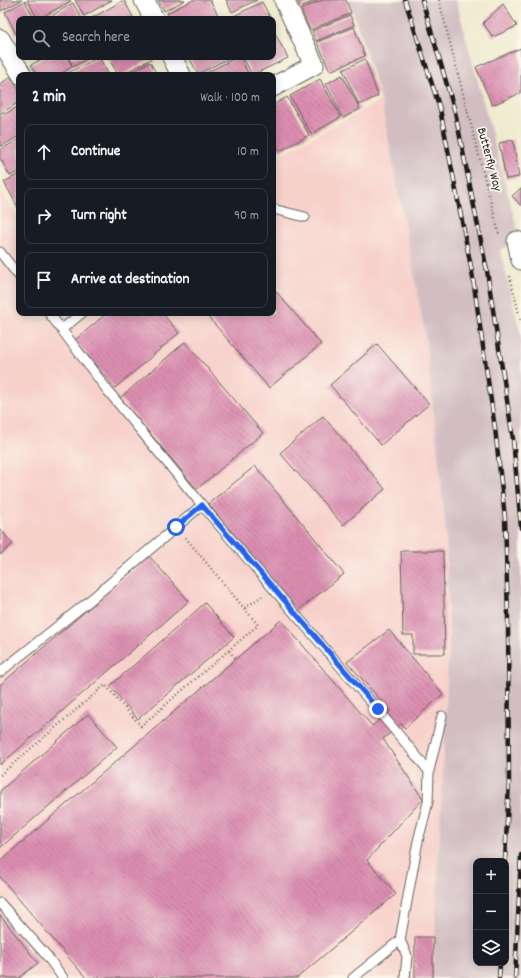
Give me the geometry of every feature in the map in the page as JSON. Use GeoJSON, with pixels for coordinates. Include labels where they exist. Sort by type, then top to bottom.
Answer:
{"type":"FeatureCollection","features":[{"type":"Feature","properties":{"kind":"street"},"geometry":{"type":"LineString","coordinates":[[144,0],[152,16]]}},
{"type":"Feature","properties":{"kind":"street"},"geometry":{"type":"LineString","coordinates":[[276,85],[314,65],[284,0]]}},
{"type":"Feature","properties":{"kind":"street"},"geometry":{"type":"LineString","coordinates":[[0,39],[20,72]]}},
{"type":"Feature","properties":{"kind":"street"},"geometry":{"type":"LineString","coordinates":[[174,60],[180,72]]}},
{"type":"Feature","properties":{"kind":"street"},"geometry":{"type":"LineString","coordinates":[[509,242],[515,266]]}},
{"type":"Feature","properties":{"kind":"lane"},"geometry":{"type":"LineString","coordinates":[[276,210],[305,217]]}},
{"type":"Feature","properties":{"kind":"lane"},"geometry":{"type":"LineString","coordinates":[[0,252],[16,272]]}},
{"type":"Feature","properties":{"kind":"lane"},"geometry":{"type":"LineString","coordinates":[[51,316],[108,391],[202,505],[274,591],[312,631],[429,772]]}},
{"type":"Feature","properties":{"kind":"lane"},"geometry":{"type":"LineString","coordinates":[[62,329],[78,316]]}},
{"type":"Feature","properties":{"kind":"lane"},"geometry":{"type":"LineString","coordinates":[[0,672],[88,602],[202,505]]}},
{"type":"Feature","properties":{"kind":"lane"},"geometry":{"type":"LineString","coordinates":[[405,978],[406,952],[400,940],[418,841],[428,802],[429,772],[442,716]]}},
{"type":"Feature","properties":{"kind":"lane"},"geometry":{"type":"LineString","coordinates":[[0,902],[47,956],[63,978]]}},
{"type":"Feature","properties":{"kind":"lane"},"geometry":{"type":"LineString","coordinates":[[353,978],[400,940]]}},
{"type":"Feature","properties":{"kind":"path","name":"Butterfly Way"},"geometry":{"type":"LineString","coordinates":[[439,0],[509,242]]}},
{"type":"Feature","properties":{"kind":"path"},"geometry":{"type":"LineString","coordinates":[[515,266],[521,323]]}},
{"type":"Feature","properties":{"kind":"path"},"geometry":{"type":"LineString","coordinates":[[0,774],[105,685],[141,726],[258,625],[187,540]]}},
{"type":"Feature","properties":{"kind":"path"},"geometry":{"type":"LineString","coordinates":[[229,651],[236,659]]}},
{"type":"Feature","properties":{"kind":"shaded area"},"geometry":{"type":"Polygon","coordinates":[[[349,0],[456,0],[521,243],[500,249],[521,336],[521,978],[433,978],[449,644],[446,531],[426,338],[381,100],[349,0]]]}},
{"type":"Feature","properties":{"kind":"shaded area"},"geometry":{"type":"Polygon","coordinates":[[[381,100],[426,338],[446,531],[449,644],[433,978],[0,978],[0,190],[16,215],[16,316],[276,316],[276,157],[381,100]]]}},
{"type":"Feature","properties":{"kind":"building"},"geometry":{"type":"Polygon","coordinates":[[[0,0],[22,0],[1,11],[0,0]]]}},
{"type":"Feature","properties":{"kind":"building"},"geometry":{"type":"Polygon","coordinates":[[[27,0],[71,1],[44,16],[36,16],[27,0]]]}},
{"type":"Feature","properties":{"kind":"building"},"geometry":{"type":"Polygon","coordinates":[[[75,0],[112,0],[84,16],[75,0]]]}},
{"type":"Feature","properties":{"kind":"building"},"geometry":{"type":"Polygon","coordinates":[[[124,0],[132,16],[95,16],[124,0]]]}},
{"type":"Feature","properties":{"kind":"building"},"geometry":{"type":"Polygon","coordinates":[[[158,0],[185,0],[164,11],[158,0]]]}},
{"type":"Feature","properties":{"kind":"building"},"geometry":{"type":"Polygon","coordinates":[[[193,0],[210,0],[218,16],[168,16],[167,13],[193,0]]]}},
{"type":"Feature","properties":{"kind":"building"},"geometry":{"type":"Polygon","coordinates":[[[226,0],[257,0],[232,12],[226,0]]]}},
{"type":"Feature","properties":{"kind":"building"},"geometry":{"type":"Polygon","coordinates":[[[298,0],[318,0],[300,7],[298,0]]]}},
{"type":"Feature","properties":{"kind":"building"},"geometry":{"type":"Polygon","coordinates":[[[323,0],[346,0],[351,13],[310,30],[301,9],[323,0]]]}},
{"type":"Feature","properties":{"kind":"building"},"geometry":{"type":"Polygon","coordinates":[[[25,1],[32,16],[16,16],[16,34],[5,12],[25,1]]]}},
{"type":"Feature","properties":{"kind":"building"},"geometry":{"type":"Polygon","coordinates":[[[262,2],[269,16],[234,16],[262,2]]]}},
{"type":"Feature","properties":{"kind":"building"},"geometry":{"type":"Polygon","coordinates":[[[73,3],[80,16],[54,16],[73,3]]]}},
{"type":"Feature","properties":{"kind":"building"},"geometry":{"type":"Polygon","coordinates":[[[503,4],[517,26],[493,37],[483,23],[503,4]]]}},
{"type":"Feature","properties":{"kind":"building"},"geometry":{"type":"Polygon","coordinates":[[[350,15],[354,25],[316,41],[312,31],[350,15]]]}},
{"type":"Feature","properties":{"kind":"building"},"geometry":{"type":"Polygon","coordinates":[[[354,27],[365,56],[330,71],[317,42],[354,27]]]}},
{"type":"Feature","properties":{"kind":"building"},"geometry":{"type":"Polygon","coordinates":[[[276,35],[288,58],[258,72],[250,72],[244,60],[276,60],[276,35]]]}},
{"type":"Feature","properties":{"kind":"building"},"geometry":{"type":"Polygon","coordinates":[[[521,48],[521,93],[492,105],[476,67],[521,48]]]}},
{"type":"Feature","properties":{"kind":"building"},"geometry":{"type":"Polygon","coordinates":[[[365,59],[378,96],[359,105],[343,70],[365,59]]]}},
{"type":"Feature","properties":{"kind":"building"},"geometry":{"type":"Polygon","coordinates":[[[40,60],[68,60],[72,67],[64,72],[35,72],[31,65],[40,60]]]}},
{"type":"Feature","properties":{"kind":"building"},"geometry":{"type":"Polygon","coordinates":[[[70,60],[85,60],[73,67],[70,60]]]}},
{"type":"Feature","properties":{"kind":"building"},"geometry":{"type":"Polygon","coordinates":[[[93,60],[101,60],[107,72],[70,72],[93,60]]]}},
{"type":"Feature","properties":{"kind":"building"},"geometry":{"type":"Polygon","coordinates":[[[110,60],[149,60],[127,72],[116,72],[110,60]]]}},
{"type":"Feature","properties":{"kind":"building"},"geometry":{"type":"Polygon","coordinates":[[[191,60],[225,60],[202,72],[197,72],[191,60]]]}},
{"type":"Feature","properties":{"kind":"building"},"geometry":{"type":"Polygon","coordinates":[[[231,60],[242,60],[248,72],[208,72],[231,60]]]}},
{"type":"Feature","properties":{"kind":"building"},"geometry":{"type":"Polygon","coordinates":[[[150,62],[155,72],[132,72],[150,62]]]}},
{"type":"Feature","properties":{"kind":"building"},"geometry":{"type":"Polygon","coordinates":[[[342,75],[360,109],[343,118],[326,84],[342,75]]]}},
{"type":"Feature","properties":{"kind":"building"},"geometry":{"type":"Polygon","coordinates":[[[11,77],[16,85],[16,104],[0,114],[0,84],[11,77]]]}},
{"type":"Feature","properties":{"kind":"building"},"geometry":{"type":"Polygon","coordinates":[[[320,79],[341,117],[311,134],[290,96],[320,79]]]}},
{"type":"Feature","properties":{"kind":"building"},"geometry":{"type":"Polygon","coordinates":[[[287,97],[309,135],[280,151],[276,144],[276,103],[287,97]]]}},
{"type":"Feature","properties":{"kind":"building"},"geometry":{"type":"Polygon","coordinates":[[[16,108],[16,138],[0,147],[0,117],[16,108]]]}},
{"type":"Feature","properties":{"kind":"building"},"geometry":{"type":"Polygon","coordinates":[[[513,140],[519,177],[506,179],[499,143],[513,140]]]}},
{"type":"Feature","properties":{"kind":"building"},"geometry":{"type":"Polygon","coordinates":[[[16,141],[16,173],[10,176],[0,158],[0,150],[16,141]]]}},
{"type":"Feature","properties":{"kind":"building"},"geometry":{"type":"Polygon","coordinates":[[[16,176],[16,204],[4,182],[16,176]]]}},
{"type":"Feature","properties":{"kind":"building"},"geometry":{"type":"Polygon","coordinates":[[[521,188],[521,206],[512,196],[521,188]]]}},
{"type":"Feature","properties":{"kind":"building"},"geometry":{"type":"Polygon","coordinates":[[[276,292],[321,344],[269,388],[208,316],[276,316],[276,292]]]}},
{"type":"Feature","properties":{"kind":"building"},"geometry":{"type":"Polygon","coordinates":[[[103,316],[165,316],[179,333],[115,388],[75,340],[103,316]]]}},
{"type":"Feature","properties":{"kind":"building"},"geometry":{"type":"Polygon","coordinates":[[[185,342],[263,433],[197,489],[120,398],[185,342]]]}},
{"type":"Feature","properties":{"kind":"building"},"geometry":{"type":"Polygon","coordinates":[[[377,344],[429,404],[381,445],[330,385],[377,344]]]}},
{"type":"Feature","properties":{"kind":"building"},"geometry":{"type":"Polygon","coordinates":[[[323,416],[385,489],[343,525],[280,453],[323,416]]]}},
{"type":"Feature","properties":{"kind":"building"},"geometry":{"type":"Polygon","coordinates":[[[255,466],[344,574],[296,612],[208,504],[255,466]]]}},
{"type":"Feature","properties":{"kind":"building"},"geometry":{"type":"Polygon","coordinates":[[[0,529],[13,544],[0,555],[0,529]]]}},
{"type":"Feature","properties":{"kind":"building"},"geometry":{"type":"Polygon","coordinates":[[[401,551],[443,551],[445,654],[413,654],[413,635],[403,635],[401,551]]]}},
{"type":"Feature","properties":{"kind":"building"},"geometry":{"type":"Polygon","coordinates":[[[149,556],[189,601],[0,765],[0,685],[149,556]]]}},
{"type":"Feature","properties":{"kind":"building"},"geometry":{"type":"Polygon","coordinates":[[[205,603],[234,637],[138,719],[110,686],[205,603]]]}},
{"type":"Feature","properties":{"kind":"building"},"geometry":{"type":"Polygon","coordinates":[[[281,620],[372,726],[390,711],[347,662],[389,630],[443,694],[405,728],[401,724],[383,739],[423,799],[367,860],[396,894],[297,978],[86,978],[0,877],[0,861],[281,620]]]}},
{"type":"Feature","properties":{"kind":"building"},"geometry":{"type":"Polygon","coordinates":[[[88,714],[117,747],[0,848],[0,791],[88,714]]]}},
{"type":"Feature","properties":{"kind":"building"},"geometry":{"type":"Polygon","coordinates":[[[0,915],[38,963],[19,978],[0,978],[0,915]]]}},
{"type":"Feature","properties":{"kind":"building"},"geometry":{"type":"Polygon","coordinates":[[[415,937],[433,937],[433,978],[415,978],[415,937]]]}},
{"type":"Feature","properties":{"kind":"railway"},"geometry":{"type":"LineString","coordinates":[[405,0],[440,109],[472,272],[495,428],[505,518],[508,618],[509,781],[505,858]]}},
{"type":"Feature","properties":{"kind":"railway"},"geometry":{"type":"LineString","coordinates":[[422,0],[455,112],[487,271],[513,439],[521,528]]}},
{"type":"Feature","properties":{"kind":"railway"},"geometry":{"type":"LineString","coordinates":[[515,978],[521,855]]}},
{"type":"Feature","properties":{"kind":"railway"},"geometry":{"type":"LineString","coordinates":[[499,978],[500,966]]}},
{"type":"Feature","properties":{"kind":"route"},"geometry":{"type":"LineString","coordinates":[[176,527],[202,505],[274,591],[312,631],[378,709]]}}]}
